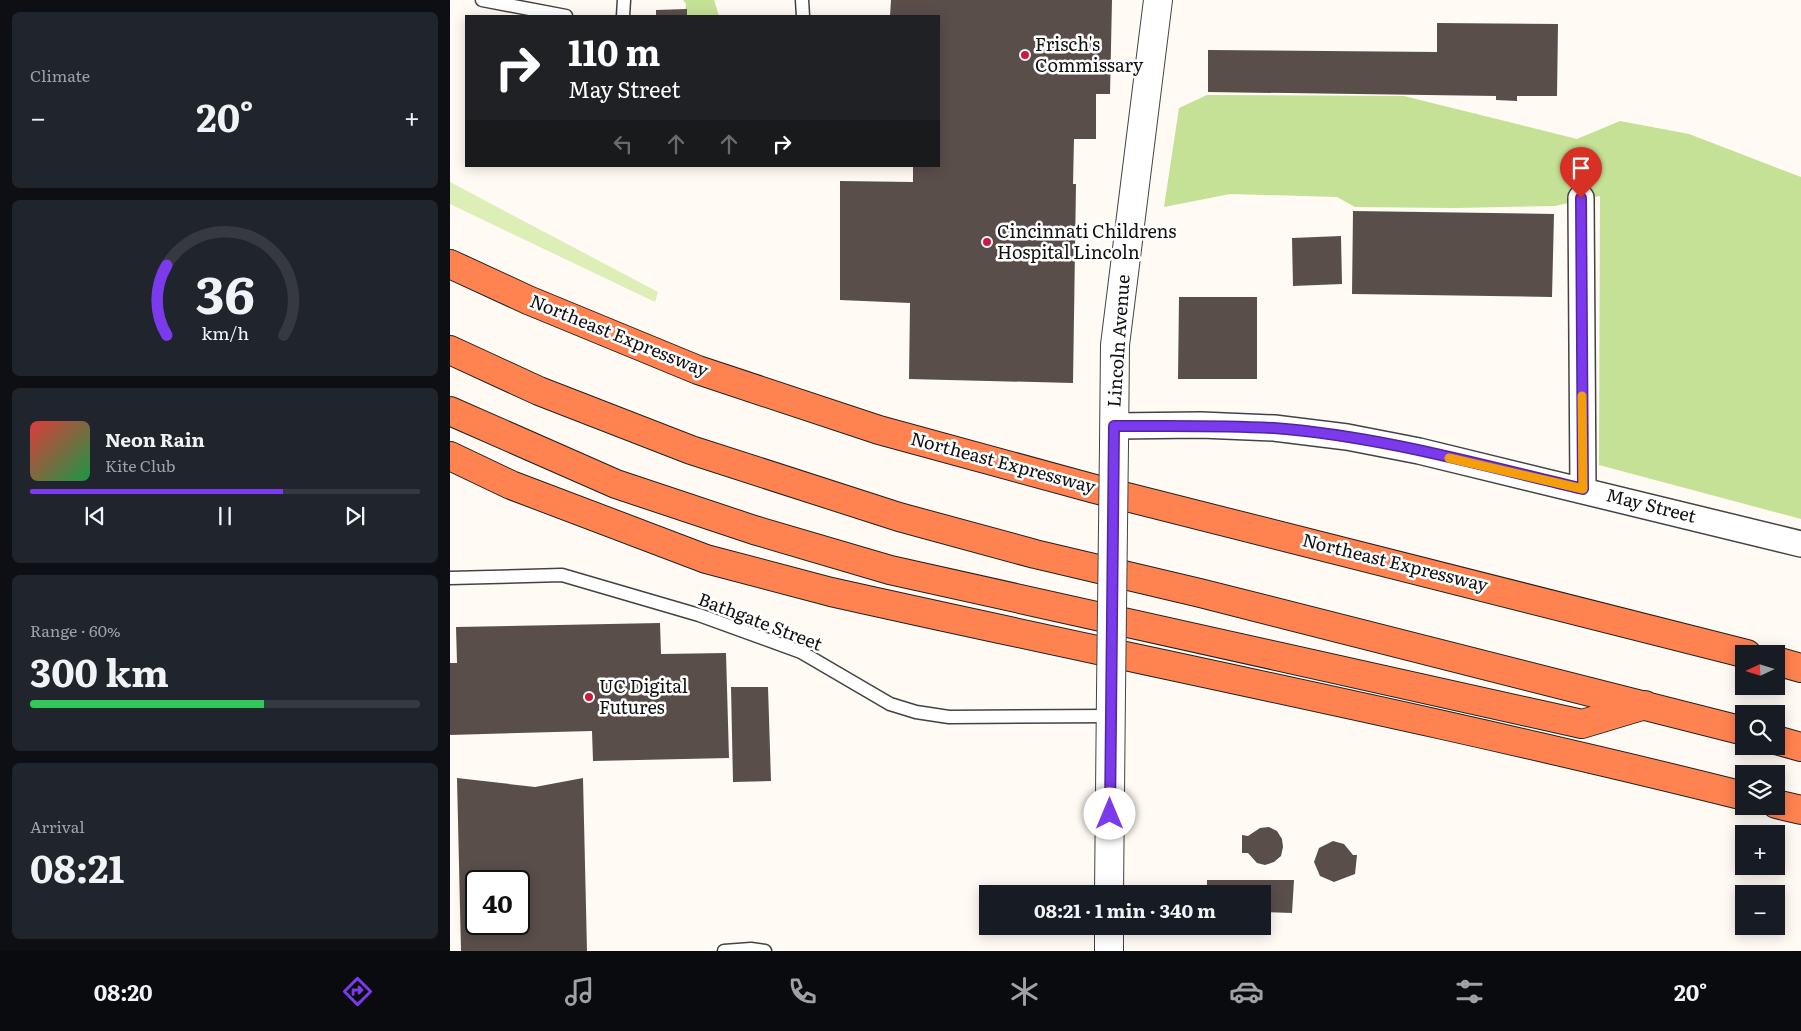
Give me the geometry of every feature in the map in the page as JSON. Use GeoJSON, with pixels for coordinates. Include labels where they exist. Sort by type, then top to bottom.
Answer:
{"type":"FeatureCollection","features":[{"type":"Feature","properties":{"kind":"highway","name":"Northeast Expressway"},"geometry":{"type":"LineString","coordinates":[[450,264],[528,300],[698,370],[879,430],[1095,489],[1386,561],[1735,651]]}},
{"type":"Feature","properties":{"kind":"highway"},"geometry":{"type":"LineString","coordinates":[[450,350],[539,391],[691,450],[899,517],[1035,554],[1735,729]]}},
{"type":"Feature","properties":{"kind":"highway"},"geometry":{"type":"LineString","coordinates":[[450,411],[616,484],[745,527],[890,570],[1582,724],[1645,705]]}},
{"type":"Feature","properties":{"kind":"highway"},"geometry":{"type":"LineString","coordinates":[[450,456],[511,484],[706,559],[785,580],[1005,631],[1279,688],[1604,761],[1735,794]]}},
{"type":"Feature","properties":{"kind":"highway"},"geometry":{"type":"LineString","coordinates":[[1785,664],[1801,668]]}},
{"type":"Feature","properties":{"kind":"highway"},"geometry":{"type":"LineString","coordinates":[[1785,743],[1801,748]]}},
{"type":"Feature","properties":{"kind":"highway"},"geometry":{"type":"LineString","coordinates":[[1785,806],[1801,810]]}},
{"type":"Feature","properties":{"kind":"street","name":"Lincoln Avenue"},"geometry":{"type":"LineString","coordinates":[[1109,885],[1115,345],[1158,0]]}},
{"type":"Feature","properties":{"kind":"street"},"geometry":{"type":"LineString","coordinates":[[1581,198],[1583,489]]}},
{"type":"Feature","properties":{"kind":"street","name":"May Street"},"geometry":{"type":"LineString","coordinates":[[1114,435],[1201,425],[1274,428],[1347,437],[1419,450],[1801,544]]}},
{"type":"Feature","properties":{"kind":"street"},"geometry":{"type":"LineString","coordinates":[[1109,935],[1109,951]]}},
{"type":"Feature","properties":{"kind":"lane"},"geometry":{"type":"LineString","coordinates":[[482,0],[561,15]]}},
{"type":"Feature","properties":{"kind":"lane"},"geometry":{"type":"LineString","coordinates":[[622,15],[624,0]]}},
{"type":"Feature","properties":{"kind":"lane"},"geometry":{"type":"LineString","coordinates":[[802,0],[803,15]]}},
{"type":"Feature","properties":{"kind":"lane","name":"Bathgate Street"},"geometry":{"type":"LineString","coordinates":[[450,578],[562,575],[699,615],[801,652],[890,704],[916,712],[949,717],[1111,704]]}},
{"type":"Feature","properties":{"kind":"lane"},"geometry":{"type":"LineString","coordinates":[[724,951],[765,951]]}},
{"type":"Feature","properties":{"kind":"green space"},"geometry":{"type":"Polygon","coordinates":[[[683,0],[714,0],[719,15],[685,15],[686,4],[683,0]]]}},
{"type":"Feature","properties":{"kind":"green space"},"geometry":{"type":"Polygon","coordinates":[[[1207,95],[1404,96],[1577,139],[1620,121],[1689,134],[1801,177],[1801,519],[1599,465],[1600,196],[1555,206],[1455,208],[1355,207],[1337,197],[1230,194],[1164,207],[1179,108],[1207,95]]]}},
{"type":"Feature","properties":{"kind":"green space"},"geometry":{"type":"Polygon","coordinates":[[[450,182],[658,292],[655,302],[450,204],[450,182]]]}},
{"type":"Feature","properties":{"kind":"building","name":"Cincinnati Childrens Hospital Lincoln"},"geometry":{"type":"Polygon","coordinates":[[[891,0],[1112,0],[1110,94],[1096,94],[1096,139],[1074,139],[1073,184],[1076,184],[1073,383],[909,379],[910,303],[840,300],[840,181],[913,182],[913,167],[940,167],[940,15],[890,15],[891,0]]]}},
{"type":"Feature","properties":{"kind":"building"},"geometry":{"type":"Polygon","coordinates":[[[687,9],[687,15],[656,15],[656,10],[687,9]]]}},
{"type":"Feature","properties":{"kind":"building"},"geometry":{"type":"Polygon","coordinates":[[[1437,23],[1558,24],[1557,96],[1517,96],[1517,101],[1496,100],[1496,96],[1208,92],[1208,50],[1437,52],[1437,23]]]}},
{"type":"Feature","properties":{"kind":"building"},"geometry":{"type":"Polygon","coordinates":[[[1353,211],[1554,214],[1552,297],[1352,294],[1353,211]]]}},
{"type":"Feature","properties":{"kind":"building"},"geometry":{"type":"Polygon","coordinates":[[[1341,236],[1342,284],[1293,286],[1292,238],[1341,236]]]}},
{"type":"Feature","properties":{"kind":"building"},"geometry":{"type":"Polygon","coordinates":[[[1179,297],[1257,297],[1257,379],[1178,379],[1179,297]]]}},
{"type":"Feature","properties":{"kind":"building","name":"UC Digital Futures"},"geometry":{"type":"Polygon","coordinates":[[[660,623],[661,654],[726,653],[729,758],[593,761],[592,731],[450,735],[450,663],[457,663],[456,627],[660,623]]]}},
{"type":"Feature","properties":{"kind":"building"},"geometry":{"type":"Polygon","coordinates":[[[731,687],[768,687],[771,781],[733,782],[731,687]]]}},
{"type":"Feature","properties":{"kind":"building"},"geometry":{"type":"Polygon","coordinates":[[[457,778],[535,787],[583,778],[587,951],[461,951],[457,778]]]}},
{"type":"Feature","properties":{"kind":"building"},"geometry":{"type":"Polygon","coordinates":[[[1269,827],[1277,831],[1282,839],[1283,847],[1281,856],[1274,862],[1265,865],[1257,863],[1248,853],[1242,853],[1242,835],[1248,836],[1260,828],[1269,827]]]}},
{"type":"Feature","properties":{"kind":"building"},"geometry":{"type":"Polygon","coordinates":[[[1333,841],[1344,844],[1353,855],[1357,855],[1355,874],[1334,882],[1320,876],[1314,862],[1319,848],[1333,841]]]}},
{"type":"Feature","properties":{"kind":"building"},"geometry":{"type":"Polygon","coordinates":[[[1207,880],[1294,880],[1292,913],[1271,912],[1271,885],[1207,885],[1207,880]]]}},
{"type":"Feature","properties":{"kind":"slow traffic"},"geometry":{"type":"LineString","coordinates":[[1449,458],[1583,489],[1582,396]]}},
{"type":"Feature","properties":{"kind":"place","name":"Frisch's Commissary"},"geometry":{"type":"Point","coordinates":[1025,55]}},
{"type":"Feature","properties":{"kind":"place","name":"Cincinnati Childrens Hospital Lincoln"},"geometry":{"type":"Point","coordinates":[987,242]}},
{"type":"Feature","properties":{"kind":"place","name":"UC Digital Futures"},"geometry":{"type":"Point","coordinates":[589,697]}},
{"type":"Feature","properties":{"kind":"route"},"geometry":{"type":"LineString","coordinates":[[1110,814],[1114,426],[1201,425],[1274,428],[1347,437],[1419,450],[1583,489],[1581,198]]}}]}
